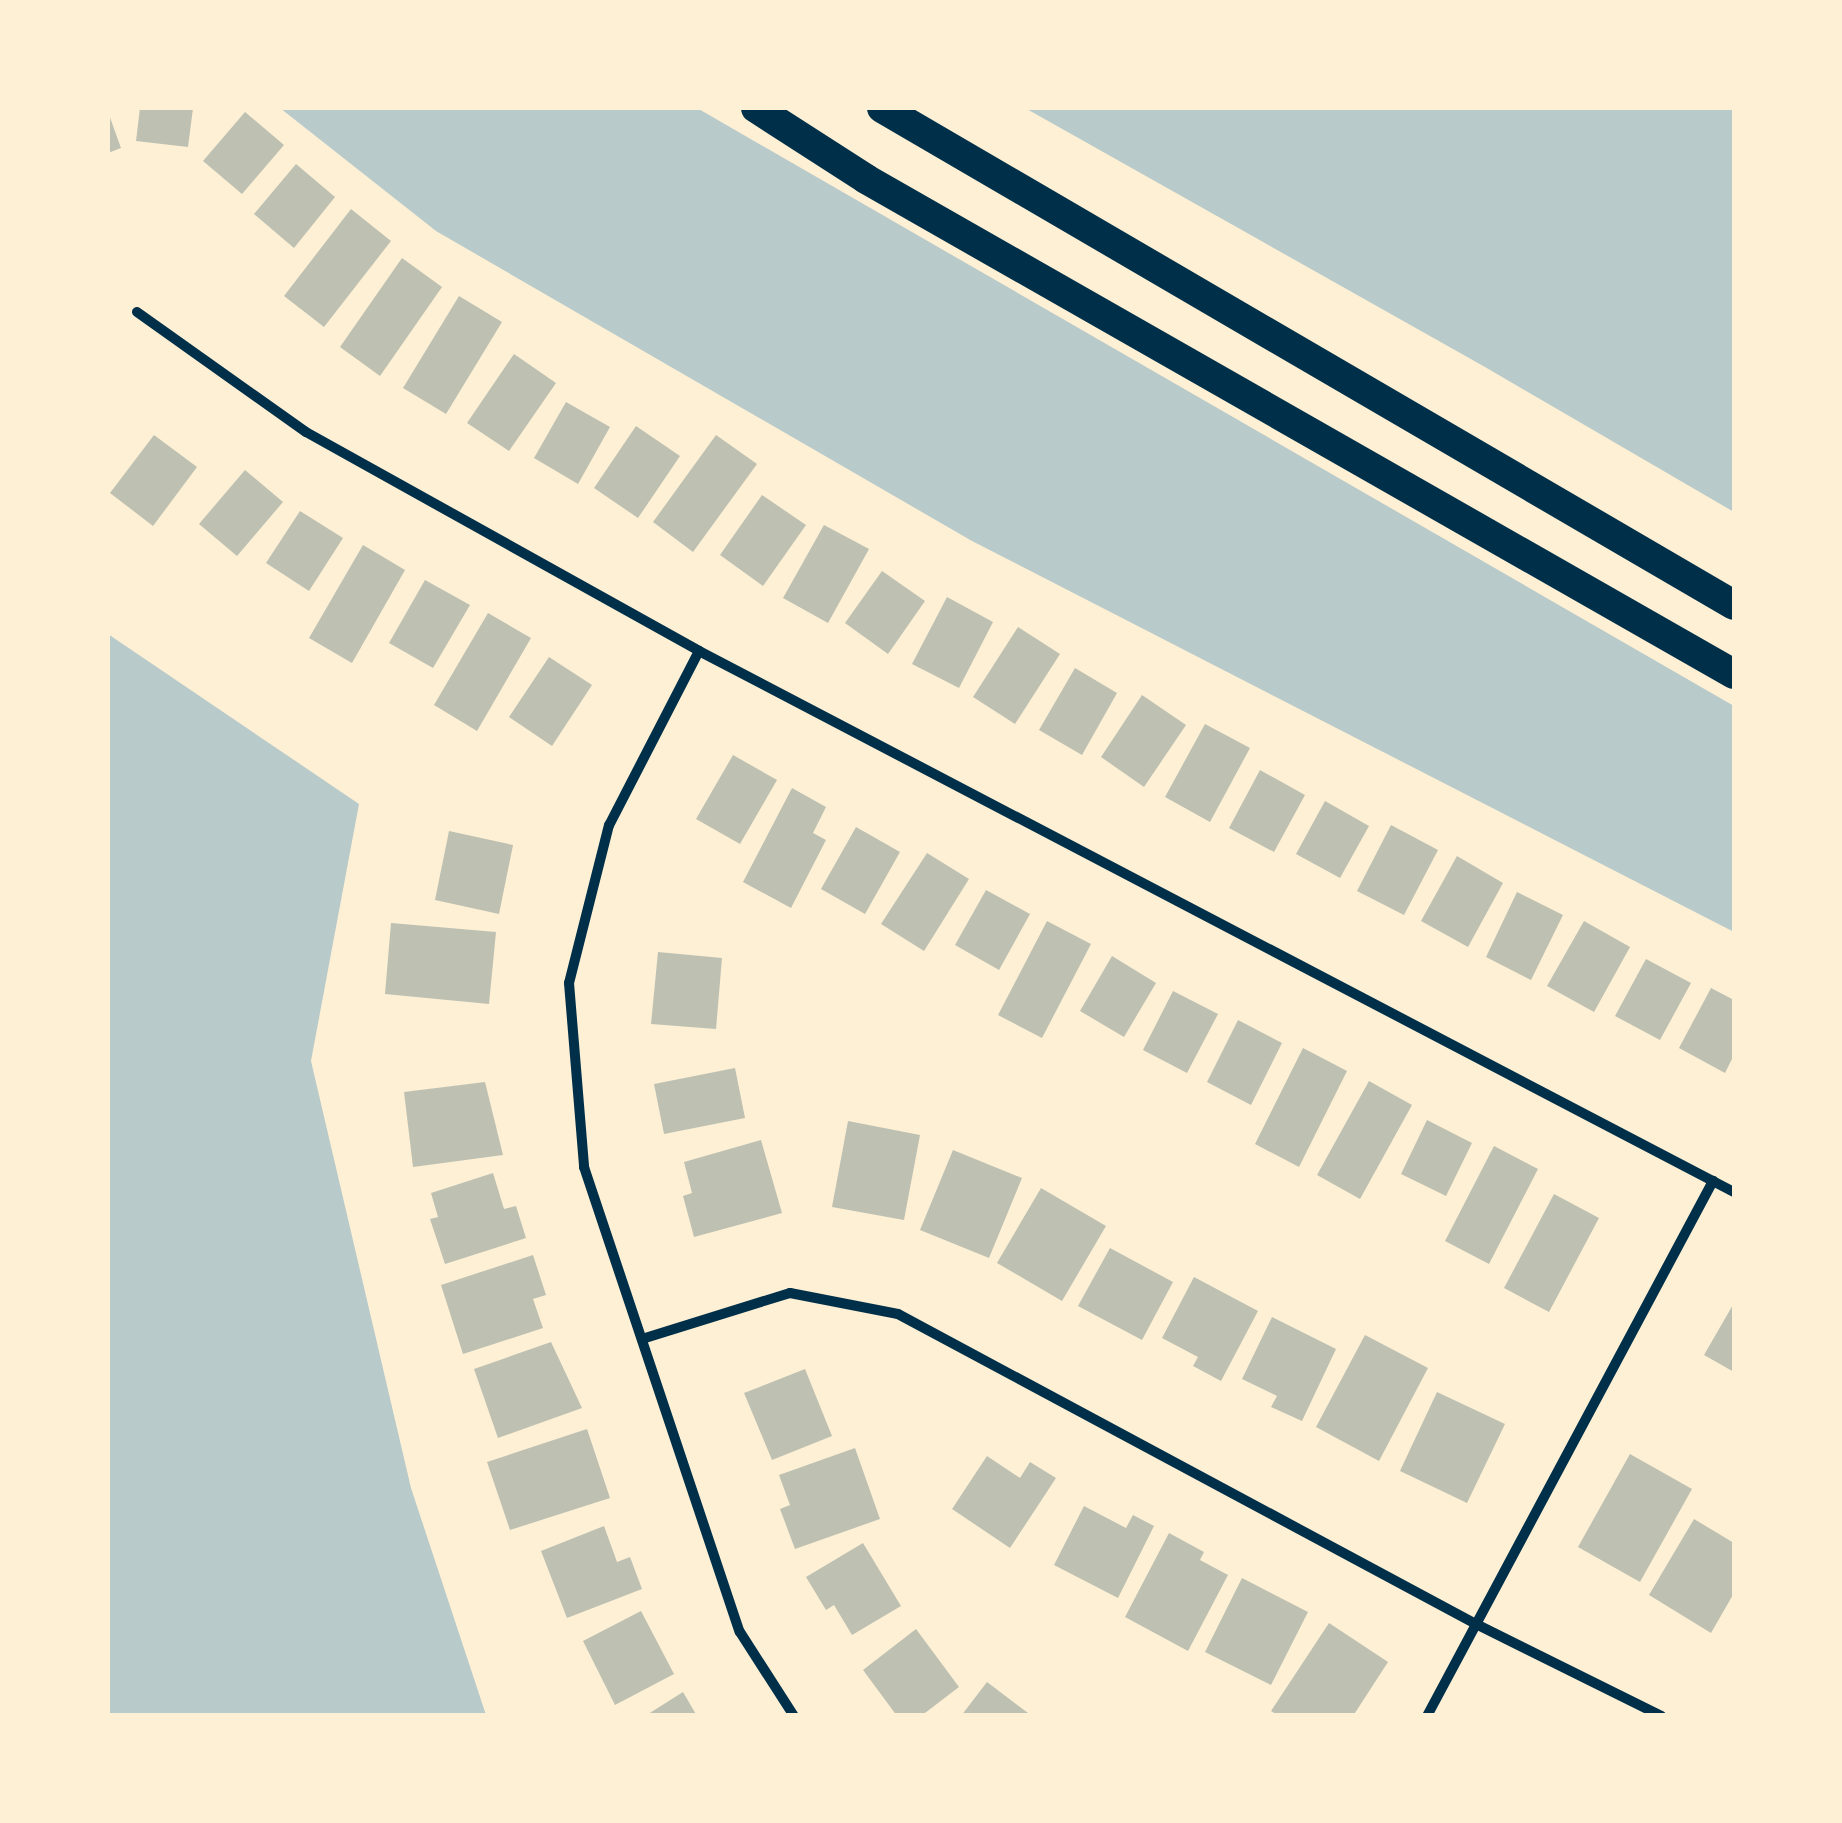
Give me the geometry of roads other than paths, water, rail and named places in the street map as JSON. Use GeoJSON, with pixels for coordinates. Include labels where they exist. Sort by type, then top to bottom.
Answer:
{"type":"FeatureCollection","features":[{"type":"Feature","properties":{"kind":"highway"},"geometry":{"type":"LineString","coordinates":[[756,108],[866,179],[1734,674]]}},
{"type":"Feature","properties":{"kind":"highway"},"geometry":{"type":"LineString","coordinates":[[882,108],[1734,605]]}},
{"type":"Feature","properties":{"kind":"street"},"geometry":{"type":"LineString","coordinates":[[137,312],[306,432],[699,651],[1734,1192]]}},
{"type":"Feature","properties":{"kind":"street"},"geometry":{"type":"LineString","coordinates":[[699,651],[609,825],[569,983],[584,1167],[740,1632],[794,1716]]}},
{"type":"Feature","properties":{"kind":"street"},"geometry":{"type":"LineString","coordinates":[[1427,1716],[1713,1181]]}},
{"type":"Feature","properties":{"kind":"street"},"geometry":{"type":"LineString","coordinates":[[642,1338],[790,1293],[898,1314],[1476,1624],[1661,1716]]}}]}
